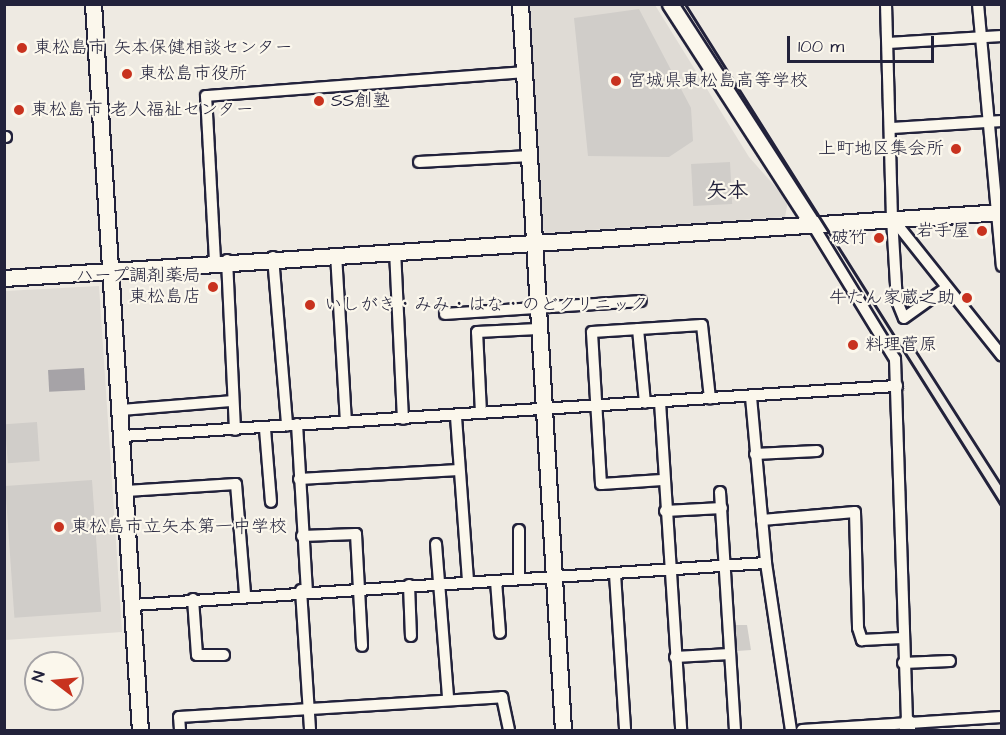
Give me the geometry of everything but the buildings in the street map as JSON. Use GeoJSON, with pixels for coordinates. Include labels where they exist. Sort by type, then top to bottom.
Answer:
{"type":"FeatureCollection","features":[{"type":"Feature","properties":{"kind":"street"},"geometry":{"type":"LineString","coordinates":[[93,4],[123,436],[140,730]]}},
{"type":"Feature","properties":{"kind":"street"},"geometry":{"type":"LineString","coordinates":[[520,4],[563,730]]}},
{"type":"Feature","properties":{"kind":"street"},"geometry":{"type":"LineString","coordinates":[[670,4],[887,339],[897,386],[902,638],[907,726]]}},
{"type":"Feature","properties":{"kind":"street"},"geometry":{"type":"LineString","coordinates":[[886,4],[892,128],[892,218],[897,301],[904,318],[946,288]]}},
{"type":"Feature","properties":{"kind":"street"},"geometry":{"type":"LineString","coordinates":[[978,4],[988,122],[1000,212],[1002,266]]}},
{"type":"Feature","properties":{"kind":"street"},"geometry":{"type":"LineString","coordinates":[[888,43],[1002,36]]}},
{"type":"Feature","properties":{"kind":"street"},"geometry":{"type":"LineString","coordinates":[[235,430],[206,96],[524,72]]}},
{"type":"Feature","properties":{"kind":"street"},"geometry":{"type":"LineString","coordinates":[[892,128],[1002,121]]}},
{"type":"Feature","properties":{"kind":"street"},"geometry":{"type":"LineString","coordinates":[[419,162],[530,156]]}},
{"type":"Feature","properties":{"kind":"street"},"geometry":{"type":"LineString","coordinates":[[4,278],[221,261],[810,222],[1000,212]]}},
{"type":"Feature","properties":{"kind":"street"},"geometry":{"type":"LineString","coordinates":[[892,218],[1002,356]]}},
{"type":"Feature","properties":{"kind":"street"},"geometry":{"type":"LineString","coordinates":[[395,250],[404,419]]}},
{"type":"Feature","properties":{"kind":"street"},"geometry":{"type":"LineString","coordinates":[[336,254],[346,422]]}},
{"type":"Feature","properties":{"kind":"street"},"geometry":{"type":"LineString","coordinates":[[273,258],[299,479],[310,730]]}},
{"type":"Feature","properties":{"kind":"street"},"geometry":{"type":"LineString","coordinates":[[445,314],[641,301]]}},
{"type":"Feature","properties":{"kind":"street"},"geometry":{"type":"LineString","coordinates":[[662,480],[601,484],[592,332],[702,325],[711,399]]}},
{"type":"Feature","properties":{"kind":"street"},"geometry":{"type":"LineString","coordinates":[[481,413],[477,332],[538,329]]}},
{"type":"Feature","properties":{"kind":"street"},"geometry":{"type":"LineString","coordinates":[[638,329],[645,403]]}},
{"type":"Feature","properties":{"kind":"street"},"geometry":{"type":"LineString","coordinates":[[123,436],[456,417],[544,407],[751,397],[897,386]]}},
{"type":"Feature","properties":{"kind":"street"},"geometry":{"type":"LineString","coordinates":[[751,397],[766,563],[791,730]]}},
{"type":"Feature","properties":{"kind":"street"},"geometry":{"type":"LineString","coordinates":[[120,410],[232,401]]}},
{"type":"Feature","properties":{"kind":"street"},"geometry":{"type":"LineString","coordinates":[[660,402],[662,480],[681,730]]}},
{"type":"Feature","properties":{"kind":"street"},"geometry":{"type":"LineString","coordinates":[[456,417],[468,581]]}},
{"type":"Feature","properties":{"kind":"street"},"geometry":{"type":"LineString","coordinates":[[265,429],[271,502]]}},
{"type":"Feature","properties":{"kind":"street"},"geometry":{"type":"LineString","coordinates":[[755,454],[817,451]]}},
{"type":"Feature","properties":{"kind":"street"},"geometry":{"type":"LineString","coordinates":[[299,479],[459,470]]}},
{"type":"Feature","properties":{"kind":"street"},"geometry":{"type":"LineString","coordinates":[[126,491],[236,484],[245,594]]}},
{"type":"Feature","properties":{"kind":"street"},"geometry":{"type":"LineString","coordinates":[[720,492],[735,730]]}},
{"type":"Feature","properties":{"kind":"street"},"geometry":{"type":"LineString","coordinates":[[665,511],[722,508]]}},
{"type":"Feature","properties":{"kind":"street"},"geometry":{"type":"LineString","coordinates":[[762,520],[855,512],[858,628],[862,640],[902,638]]}},
{"type":"Feature","properties":{"kind":"street"},"geometry":{"type":"LineString","coordinates":[[519,530],[519,579]]}},
{"type":"Feature","properties":{"kind":"street"},"geometry":{"type":"LineString","coordinates":[[302,536],[356,534],[362,646]]}},
{"type":"Feature","properties":{"kind":"street"},"geometry":{"type":"LineString","coordinates":[[436,544],[448,698]]}},
{"type":"Feature","properties":{"kind":"street"},"geometry":{"type":"LineString","coordinates":[[133,605],[245,594],[615,574],[670,568],[726,567],[766,563]]}},
{"type":"Feature","properties":{"kind":"street"},"geometry":{"type":"LineString","coordinates":[[615,574],[625,730]]}},
{"type":"Feature","properties":{"kind":"street"},"geometry":{"type":"LineString","coordinates":[[496,580],[500,633]]}},
{"type":"Feature","properties":{"kind":"street"},"geometry":{"type":"LineString","coordinates":[[409,585],[411,636]]}},
{"type":"Feature","properties":{"kind":"street"},"geometry":{"type":"LineString","coordinates":[[193,599],[197,655],[224,655]]}},
{"type":"Feature","properties":{"kind":"street"},"geometry":{"type":"LineString","coordinates":[[675,657],[730,654]]}},
{"type":"Feature","properties":{"kind":"street"},"geometry":{"type":"LineString","coordinates":[[903,663],[950,661]]}},
{"type":"Feature","properties":{"kind":"street"},"geometry":{"type":"LineString","coordinates":[[180,730],[179,717],[448,698],[502,697],[509,730]]}},
{"type":"Feature","properties":{"kind":"street"},"geometry":{"type":"LineString","coordinates":[[802,730],[907,726],[1002,717]]}},
{"type":"Feature","properties":{"kind":"shaded area","name":"宮城県東松島高等学校"},"geometry":{"type":"Polygon","coordinates":[[[524,5],[655,5],[749,157],[788,201],[785,217],[546,233],[540,225],[524,5]]]}},
{"type":"Feature","properties":{"kind":"shaded area"},"geometry":{"type":"Polygon","coordinates":[[[639,9],[691,108],[693,141],[669,157],[588,156],[574,18],[639,9]]]}},
{"type":"Feature","properties":{"kind":"shaded area"},"geometry":{"type":"Polygon","coordinates":[[[730,162],[732,204],[693,206],[691,164],[730,162]]]}},
{"type":"Feature","properties":{"kind":"shaded area","name":"東松島市立矢本第一中学校"},"geometry":{"type":"Polygon","coordinates":[[[99,286],[122,632],[5,640],[5,291],[99,286]]]}},
{"type":"Feature","properties":{"kind":"shaded area"},"geometry":{"type":"Polygon","coordinates":[[[84,368],[85,390],[49,392],[48,370],[84,368]]]}},
{"type":"Feature","properties":{"kind":"shaded area"},"geometry":{"type":"Polygon","coordinates":[[[37,422],[40,461],[8,463],[5,424],[37,422]]]}},
{"type":"Feature","properties":{"kind":"shaded area"},"geometry":{"type":"Polygon","coordinates":[[[92,480],[101,612],[14,618],[5,486],[92,480]]]}},
{"type":"Feature","properties":{"kind":"shaded area"},"geometry":{"type":"Polygon","coordinates":[[[735,625],[747,625],[751,650],[737,651],[735,625]]]}},
{"type":"Feature","properties":{"kind":"railway"},"geometry":{"type":"LineString","coordinates":[[685,4],[1002,507]]}},
{"type":"Feature","properties":{"kind":"railway"},"geometry":{"type":"LineString","coordinates":[[913,347],[1002,486]]}},
{"type":"Feature","properties":{"kind":"place","name":"東松島市 矢本保健相談センター"},"geometry":{"type":"Point","coordinates":[22,48]}},
{"type":"Feature","properties":{"kind":"place","name":"東松島市役所"},"geometry":{"type":"Point","coordinates":[127,74]}},
{"type":"Feature","properties":{"kind":"place","name":"宮城県東松島高等学校"},"geometry":{"type":"Point","coordinates":[616,81]}},
{"type":"Feature","properties":{"kind":"place","name":"SS創塾"},"geometry":{"type":"Point","coordinates":[319,101]}},
{"type":"Feature","properties":{"kind":"place","name":"東松島市 老人福祉センター"},"geometry":{"type":"Point","coordinates":[19,110]}},
{"type":"Feature","properties":{"kind":"place","name":"上町地区集会所"},"geometry":{"type":"Point","coordinates":[956,149]}},
{"type":"Feature","properties":{"kind":"place","name":"岩手屋"},"geometry":{"type":"Point","coordinates":[982,231]}},
{"type":"Feature","properties":{"kind":"place","name":"破竹"},"geometry":{"type":"Point","coordinates":[879,238]}},
{"type":"Feature","properties":{"kind":"place","name":"ハープ調剤薬局 東松島店"},"geometry":{"type":"Point","coordinates":[213,287]}},
{"type":"Feature","properties":{"kind":"place","name":"牛たん家蔵之助"},"geometry":{"type":"Point","coordinates":[967,298]}},
{"type":"Feature","properties":{"kind":"place","name":"いしがき・みみ・はな・のどクリニック"},"geometry":{"type":"Point","coordinates":[310,305]}},
{"type":"Feature","properties":{"kind":"place","name":"料理菅原"},"geometry":{"type":"Point","coordinates":[853,345]}},
{"type":"Feature","properties":{"kind":"place","name":"東松島市立矢本第一中学校"},"geometry":{"type":"Point","coordinates":[59,527]}},
{"type":"Feature","properties":{"kind":"district","name":"矢本"},"geometry":{"type":"Point","coordinates":[727,191]}}]}
